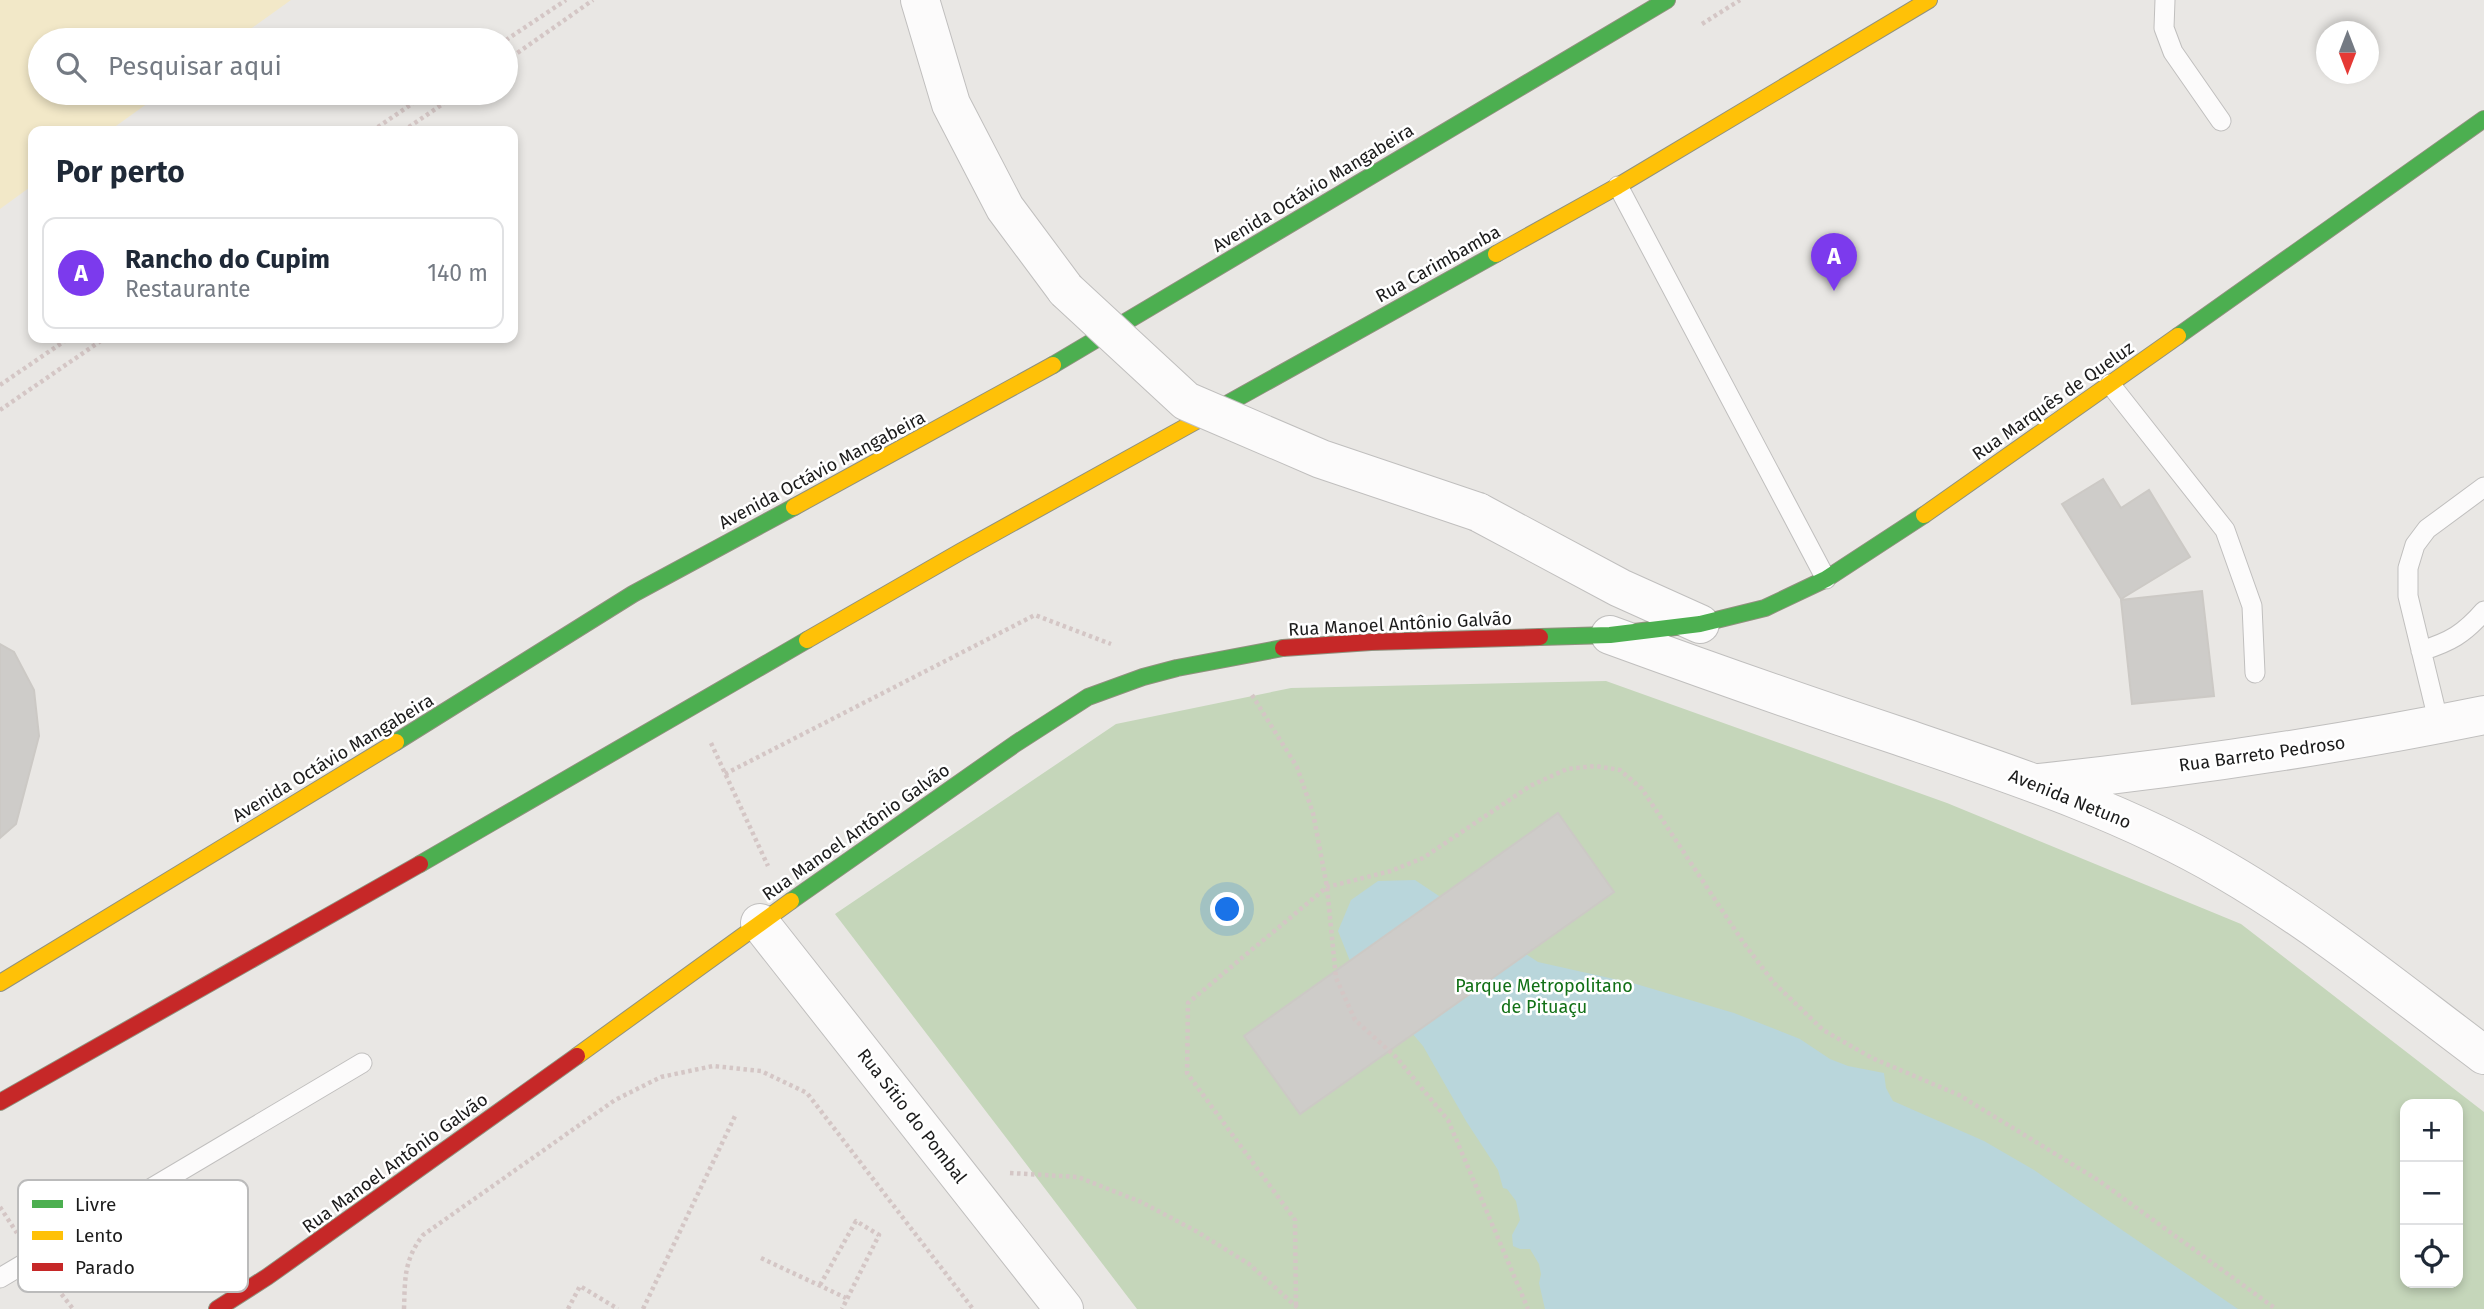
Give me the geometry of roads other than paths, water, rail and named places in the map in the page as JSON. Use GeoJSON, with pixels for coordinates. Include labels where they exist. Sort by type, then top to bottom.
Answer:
{"type":"FeatureCollection","features":[{"type":"Feature","properties":{"kind":"main road","name":"Avenida Octávio Mangabeira"},"geometry":{"type":"LineString","coordinates":[[0,983],[466,700],[633,594],[1019,385],[1667,0]]}},
{"type":"Feature","properties":{"kind":"main road","name":"Rua Carimbamba"},"geometry":{"type":"LineString","coordinates":[[0,1102],[433,857],[960,552],[1618,186],[1929,0]]}},
{"type":"Feature","properties":{"kind":"main road","name":"Rua Marquês de Queluz"},"geometry":{"type":"LineString","coordinates":[[1610,635],[1700,624],[1765,608],[1826,579],[1909,526],[2484,119]]}},
{"type":"Feature","properties":{"kind":"main road","name":"Rua Manoel Antônio Galvão"},"geometry":{"type":"LineString","coordinates":[[248,1289],[424,1166],[773,914],[1015,744],[1088,697],[1143,677],[1228,657],[1292,647],[1610,635]]}},
{"type":"Feature","properties":{"kind":"main road","name":"Rua Manoel Antônio Galvão"},"geometry":{"type":"LineString","coordinates":[[216,1309],[243,1292]]}},
{"type":"Feature","properties":{"kind":"street"},"geometry":{"type":"LineString","coordinates":[[920,0],[951,104],[1005,208],[1066,290],[1186,401],[1321,458],[1478,512],[1620,588],[1700,624]]}},
{"type":"Feature","properties":{"kind":"street","name":"Avenida Netuno"},"geometry":{"type":"LineString","coordinates":[[1610,635],[2038,784],[2162,838],[2225,871],[2322,934],[2484,1055]]}},
{"type":"Feature","properties":{"kind":"street","name":"Rua Barreto Pedroso"},"geometry":{"type":"LineString","coordinates":[[2038,784],[2148,771],[2357,740],[2484,715]]}},
{"type":"Feature","properties":{"kind":"street","name":"Rua Sítio do Pombal"},"geometry":{"type":"LineString","coordinates":[[773,914],[961,1178],[1064,1309]]}},
{"type":"Feature","properties":{"kind":"lane"},"geometry":{"type":"LineString","coordinates":[[2165,0],[2164,28],[2174,52],[2221,121]]}},
{"type":"Feature","properties":{"kind":"lane"},"geometry":{"type":"LineString","coordinates":[[1618,186],[1826,579]]}},
{"type":"Feature","properties":{"kind":"lane"},"geometry":{"type":"LineString","coordinates":[[2110,384],[2225,530],[2252,606],[2255,673]]}},
{"type":"Feature","properties":{"kind":"lane"},"geometry":{"type":"LineString","coordinates":[[2439,724],[2408,596],[2408,568],[2415,545],[2427,529],[2484,487]]}},
{"type":"Feature","properties":{"kind":"lane"},"geometry":{"type":"LineString","coordinates":[[2421,652],[2450,642],[2484,611]]}},
{"type":"Feature","properties":{"kind":"lane"},"geometry":{"type":"LineString","coordinates":[[165,1180],[362,1063]]}},
{"type":"Feature","properties":{"kind":"lane"},"geometry":{"type":"LineString","coordinates":[[0,1278],[18,1267]]}},
{"type":"Feature","properties":{"kind":"water"},"geometry":{"type":"Polygon","coordinates":[[[1415,880],[1538,962],[1636,984],[1734,1013],[1800,1039],[1830,1059],[1848,1066],[1884,1073],[1886,1088],[1893,1101],[1984,1141],[2034,1170],[2238,1309],[1545,1309],[1539,1283],[1539,1264],[1530,1249],[1513,1246],[1512,1235],[1520,1220],[1516,1201],[1507,1189],[1503,1188],[1498,1170],[1423,1046],[1350,961],[1338,931],[1351,900],[1378,881],[1415,880]]]}},
{"type":"Feature","properties":{"kind":"place","name":"Rancho do Cupim"},"geometry":{"type":"Point","coordinates":[1834,291]}},
{"type":"Feature","properties":{"kind":"park label","name":"Parque Metropolitano de Pituaçu"},"geometry":{"type":"Point","coordinates":[1544,996]}}]}
